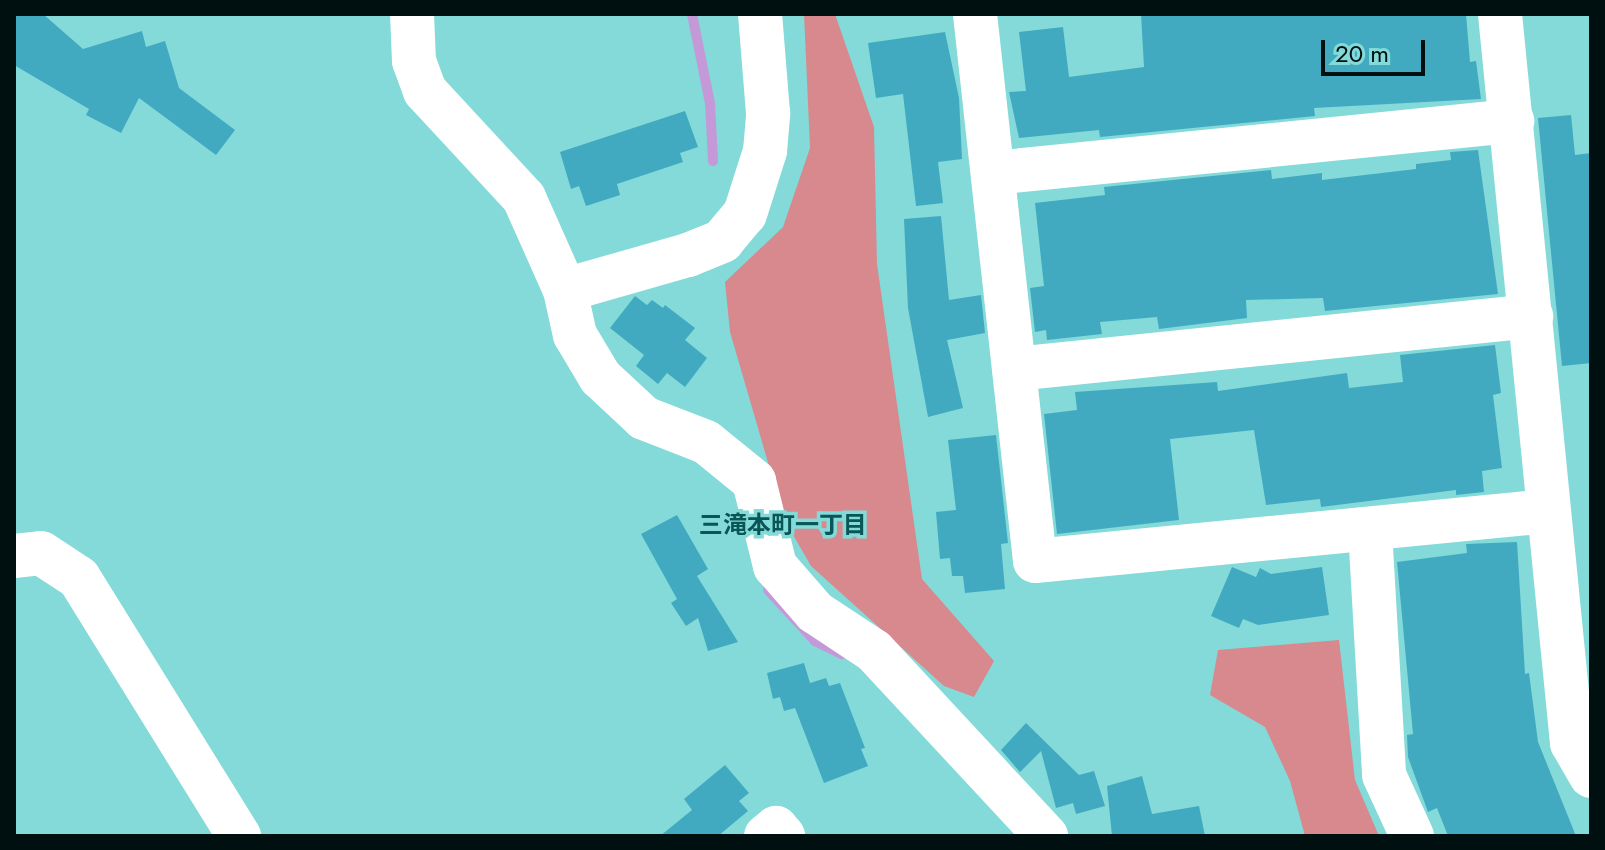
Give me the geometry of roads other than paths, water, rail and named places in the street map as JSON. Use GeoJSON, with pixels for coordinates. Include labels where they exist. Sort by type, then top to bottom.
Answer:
{"type":"FeatureCollection","features":[{"type":"Feature","properties":{"kind":"street"},"geometry":{"type":"LineString","coordinates":[[412,14],[414,61],[425,91],[524,198],[565,290],[575,335],[600,377],[644,418],[706,442],[754,481],[775,566],[815,612],[874,651],[1046,836]]}},
{"type":"Feature","properties":{"kind":"street"},"geometry":{"type":"LineString","coordinates":[[565,290],[688,255],[722,241],[745,214],[765,151],[768,113],[760,14]]}},
{"type":"Feature","properties":{"kind":"street"},"geometry":{"type":"LineString","coordinates":[[975,14],[1035,561],[1549,511]]}},
{"type":"Feature","properties":{"kind":"street"},"geometry":{"type":"LineString","coordinates":[[1500,14],[1572,743],[1591,776]]}},
{"type":"Feature","properties":{"kind":"street"},"geometry":{"type":"LineString","coordinates":[[993,173],[1512,121]]}},
{"type":"Feature","properties":{"kind":"street"},"geometry":{"type":"LineString","coordinates":[[1014,369],[1531,316]]}},
{"type":"Feature","properties":{"kind":"street"},"geometry":{"type":"LineString","coordinates":[[1370,530],[1384,775],[1412,836]]}},
{"type":"Feature","properties":{"kind":"street"},"geometry":{"type":"LineString","coordinates":[[14,556],[41,553],[79,578],[239,836]]}},
{"type":"Feature","properties":{"kind":"street"},"geometry":{"type":"LineString","coordinates":[[766,836],[776,828],[783,836]]}},
{"type":"Feature","properties":{"kind":"waterway"},"geometry":{"type":"LineString","coordinates":[[692,14],[710,103],[713,161]]}},
{"type":"Feature","properties":{"kind":"waterway"},"geometry":{"type":"LineString","coordinates":[[768,590],[815,641],[842,654]]}},
{"type":"Feature","properties":{"kind":"district","name":"三滝本町一丁目"},"geometry":{"type":"Point","coordinates":[783,525]}}]}
